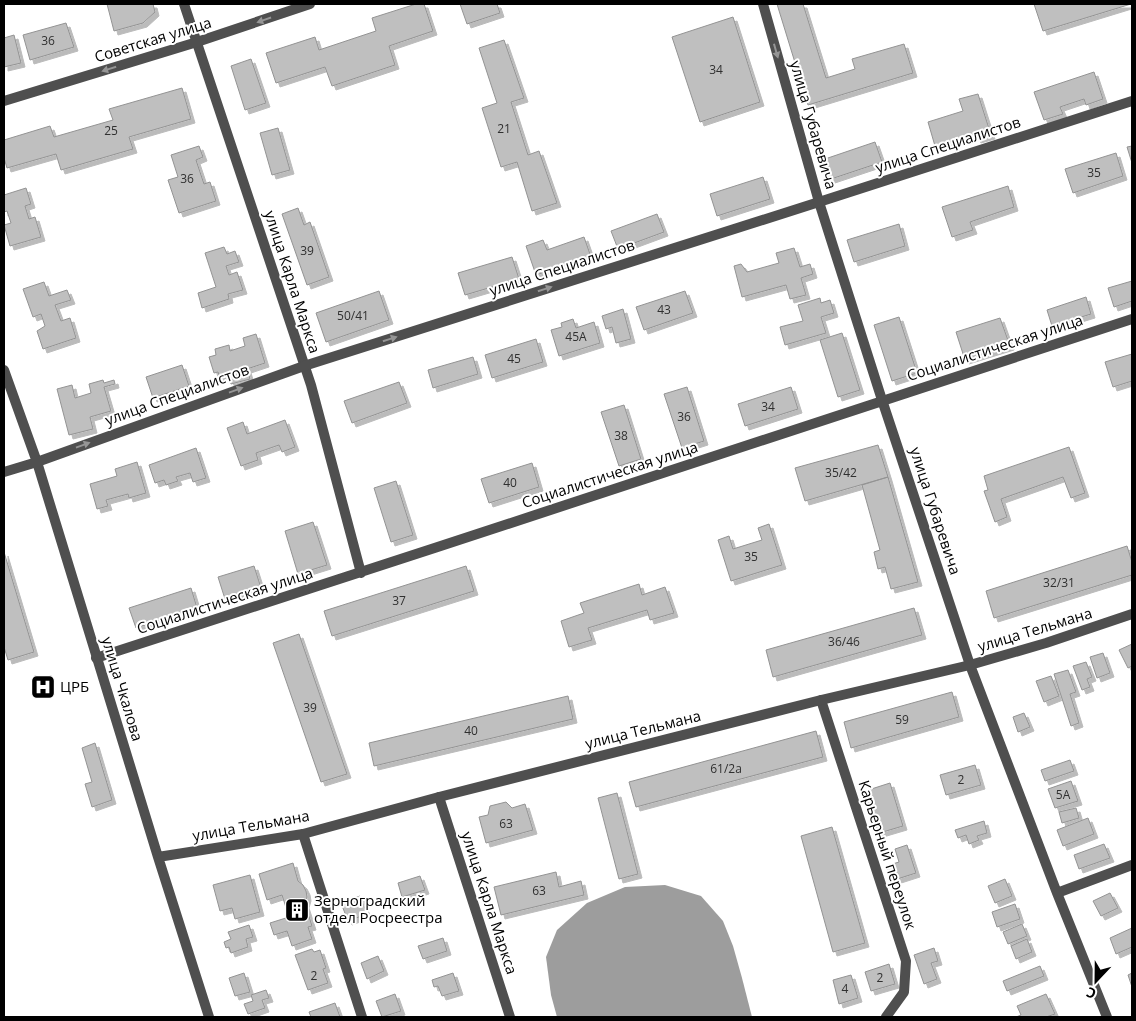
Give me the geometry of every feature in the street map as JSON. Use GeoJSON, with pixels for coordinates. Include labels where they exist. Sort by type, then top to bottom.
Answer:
{"type":"FeatureCollection","features":[{"type":"Feature","properties":{"kind":"street","name":"улица Карла Маркса"},"geometry":{"type":"LineString","coordinates":[[184,4],[311,385],[361,573]]}},
{"type":"Feature","properties":{"kind":"street","name":"Советская улица"},"geometry":{"type":"LineString","coordinates":[[4,101],[197,42],[310,4]]}},
{"type":"Feature","properties":{"kind":"street","name":"улица Губаревича"},"geometry":{"type":"LineString","coordinates":[[763,4],[818,202],[970,666],[1057,893],[1108,1017]]}},
{"type":"Feature","properties":{"kind":"street","name":"улица Специалистов"},"geometry":{"type":"LineString","coordinates":[[4,472],[37,462],[304,366],[1132,101]]}},
{"type":"Feature","properties":{"kind":"street","name":"Социалистическая улица"},"geometry":{"type":"LineString","coordinates":[[96,658],[361,573],[1132,319]]}},
{"type":"Feature","properties":{"kind":"street","name":"улица Чкалова"},"geometry":{"type":"LineString","coordinates":[[4,370],[37,462],[208,1017]]}},
{"type":"Feature","properties":{"kind":"street","name":"улица Тельмана"},"geometry":{"type":"LineString","coordinates":[[158,857],[303,834],[439,797],[821,700],[970,666],[1132,614]]}},
{"type":"Feature","properties":{"kind":"street","name":"Карьерный переулок"},"geometry":{"type":"LineString","coordinates":[[821,700],[906,961],[904,992],[886,1017]]}},
{"type":"Feature","properties":{"kind":"street","name":"улица Карла Маркса"},"geometry":{"type":"LineString","coordinates":[[439,797],[510,1017]]}},
{"type":"Feature","properties":{"kind":"street"},"geometry":{"type":"LineString","coordinates":[[303,834],[362,1017]]}},
{"type":"Feature","properties":{"kind":"street"},"geometry":{"type":"LineString","coordinates":[[1057,893],[1132,865]]}},
{"type":"Feature","properties":{"kind":"shaded area"},"geometry":{"type":"Polygon","coordinates":[[[665,885],[701,896],[723,921],[733,946],[752,1017],[557,1017],[551,995],[546,957],[557,930],[587,903],[625,887],[665,885]]]}},
{"type":"Feature","properties":{"kind":"building"},"geometry":{"type":"Polygon","coordinates":[[[107,4],[153,4],[155,12],[143,23],[114,31],[107,4]]]}},
{"type":"Feature","properties":{"kind":"building"},"geometry":{"type":"Polygon","coordinates":[[[416,4],[424,4],[433,31],[389,46],[395,65],[332,86],[325,67],[276,83],[266,53],[315,37],[319,50],[376,31],[372,18],[416,4]]]}},
{"type":"Feature","properties":{"kind":"building"},"geometry":{"type":"Polygon","coordinates":[[[460,4],[497,4],[500,13],[467,24],[460,4]]]}},
{"type":"Feature","properties":{"kind":"building"},"geometry":{"type":"Polygon","coordinates":[[[777,4],[803,4],[826,78],[855,69],[852,59],[904,44],[913,73],[808,105],[777,4]]]}},
{"type":"Feature","properties":{"kind":"building"},"geometry":{"type":"Polygon","coordinates":[[[1034,4],[1131,4],[1043,31],[1034,4]]]}},
{"type":"Feature","properties":{"kind":"building"},"geometry":{"type":"Polygon","coordinates":[[[733,17],[760,102],[700,122],[672,37],[733,17]]]}},
{"type":"Feature","properties":{"kind":"building"},"geometry":{"type":"Polygon","coordinates":[[[66,23],[74,47],[30,60],[23,35],[66,23]]]}},
{"type":"Feature","properties":{"kind":"building"},"geometry":{"type":"Polygon","coordinates":[[[14,35],[21,63],[4,67],[4,38],[14,35]]]}},
{"type":"Feature","properties":{"kind":"building"},"geometry":{"type":"Polygon","coordinates":[[[504,40],[524,98],[511,102],[528,155],[539,151],[557,203],[532,211],[517,162],[501,167],[482,108],[497,103],[479,48],[504,40]]]}},
{"type":"Feature","properties":{"kind":"building"},"geometry":{"type":"Polygon","coordinates":[[[251,59],[266,103],[245,110],[231,66],[251,59]]]}},
{"type":"Feature","properties":{"kind":"building"},"geometry":{"type":"Polygon","coordinates":[[[1094,72],[1103,99],[1086,105],[1084,99],[1060,107],[1063,114],[1044,120],[1034,92],[1094,72]]]}},
{"type":"Feature","properties":{"kind":"building"},"geometry":{"type":"Polygon","coordinates":[[[182,88],[191,119],[129,137],[133,149],[61,170],[56,154],[7,168],[4,158],[4,140],[50,126],[54,137],[113,120],[109,109],[182,88]]]}},
{"type":"Feature","properties":{"kind":"building"},"geometry":{"type":"Polygon","coordinates":[[[978,94],[991,135],[977,139],[975,134],[935,146],[928,122],[963,111],[959,99],[978,94]]]}},
{"type":"Feature","properties":{"kind":"building"},"geometry":{"type":"Polygon","coordinates":[[[278,128],[290,170],[272,175],[260,133],[278,128]]]}},
{"type":"Feature","properties":{"kind":"building"},"geometry":{"type":"Polygon","coordinates":[[[875,142],[882,162],[828,180],[822,160],[875,142]]]}},
{"type":"Feature","properties":{"kind":"building"},"geometry":{"type":"Polygon","coordinates":[[[199,146],[203,157],[196,160],[204,184],[210,182],[216,201],[179,213],[168,180],[178,177],[171,155],[199,146]]]}},
{"type":"Feature","properties":{"kind":"building"},"geometry":{"type":"Polygon","coordinates":[[[1132,146],[1132,163],[1127,147],[1132,146]]]}},
{"type":"Feature","properties":{"kind":"building"},"geometry":{"type":"Polygon","coordinates":[[[1116,153],[1123,176],[1073,193],[1065,169],[1116,153]]]}},
{"type":"Feature","properties":{"kind":"building"},"geometry":{"type":"Polygon","coordinates":[[[763,177],[770,199],[717,216],[710,194],[763,177]]]}},
{"type":"Feature","properties":{"kind":"building"},"geometry":{"type":"Polygon","coordinates":[[[1008,186],[1014,207],[970,222],[973,230],[952,237],[942,207],[1008,186]]]}},
{"type":"Feature","properties":{"kind":"building"},"geometry":{"type":"Polygon","coordinates":[[[26,188],[31,204],[25,206],[29,219],[35,217],[41,237],[10,246],[4,225],[11,223],[7,211],[4,212],[4,195],[26,188]]]}},
{"type":"Feature","properties":{"kind":"building"},"geometry":{"type":"Polygon","coordinates":[[[298,208],[304,225],[310,222],[329,277],[307,285],[282,214],[298,208]]]}},
{"type":"Feature","properties":{"kind":"building"},"geometry":{"type":"Polygon","coordinates":[[[657,214],[664,232],[618,249],[611,231],[657,214]]]}},
{"type":"Feature","properties":{"kind":"building"},"geometry":{"type":"Polygon","coordinates":[[[899,224],[905,246],[854,262],[847,240],[899,224]]]}},
{"type":"Feature","properties":{"kind":"building"},"geometry":{"type":"Polygon","coordinates":[[[584,237],[591,257],[536,275],[526,246],[543,240],[547,250],[584,237]]]}},
{"type":"Feature","properties":{"kind":"building"},"geometry":{"type":"Polygon","coordinates":[[[224,247],[227,254],[235,251],[239,262],[226,266],[229,275],[237,272],[243,290],[228,294],[229,299],[202,308],[198,293],[216,287],[205,253],[224,247]]]}},
{"type":"Feature","properties":{"kind":"building"},"geometry":{"type":"Polygon","coordinates":[[[794,248],[800,267],[810,264],[813,274],[801,278],[806,295],[790,299],[786,285],[742,297],[734,266],[741,264],[747,272],[779,263],[776,253],[794,248]]]}},
{"type":"Feature","properties":{"kind":"building"},"geometry":{"type":"Polygon","coordinates":[[[512,257],[519,279],[465,295],[458,273],[512,257]]]}},
{"type":"Feature","properties":{"kind":"building"},"geometry":{"type":"Polygon","coordinates":[[[1132,281],[1132,301],[1114,307],[1108,288],[1132,281]]]}},
{"type":"Feature","properties":{"kind":"building"},"geometry":{"type":"Polygon","coordinates":[[[44,282],[49,296],[67,290],[71,300],[55,305],[61,321],[70,318],[76,338],[43,349],[37,331],[45,326],[41,314],[33,317],[23,289],[44,282]]]}},
{"type":"Feature","properties":{"kind":"building"},"geometry":{"type":"Polygon","coordinates":[[[379,291],[389,320],[326,342],[316,313],[379,291]]]}},
{"type":"Feature","properties":{"kind":"building"},"geometry":{"type":"Polygon","coordinates":[[[685,291],[693,313],[644,330],[636,307],[685,291]]]}},
{"type":"Feature","properties":{"kind":"building"},"geometry":{"type":"Polygon","coordinates":[[[1086,297],[1091,314],[1052,326],[1047,310],[1086,297]]]}},
{"type":"Feature","properties":{"kind":"building"},"geometry":{"type":"Polygon","coordinates":[[[820,298],[821,303],[830,300],[834,313],[821,317],[826,333],[785,345],[780,327],[803,321],[798,305],[820,298]]]}},
{"type":"Feature","properties":{"kind":"building"},"geometry":{"type":"Polygon","coordinates":[[[623,309],[631,339],[616,343],[612,327],[606,329],[602,316],[623,309]]]}},
{"type":"Feature","properties":{"kind":"building"},"geometry":{"type":"Polygon","coordinates":[[[899,317],[917,373],[892,381],[874,325],[899,317]]]}},
{"type":"Feature","properties":{"kind":"building"},"geometry":{"type":"Polygon","coordinates":[[[1000,318],[1010,346],[965,360],[956,332],[1000,318]]]}},
{"type":"Feature","properties":{"kind":"building"},"geometry":{"type":"Polygon","coordinates":[[[573,319],[576,328],[594,322],[600,343],[559,356],[551,330],[562,327],[561,323],[573,319]]]}},
{"type":"Feature","properties":{"kind":"building"},"geometry":{"type":"Polygon","coordinates":[[[842,333],[860,390],[838,397],[820,340],[842,333]]]}},
{"type":"Feature","properties":{"kind":"building"},"geometry":{"type":"Polygon","coordinates":[[[256,334],[265,363],[247,369],[250,379],[231,384],[228,376],[220,378],[218,372],[214,373],[209,357],[216,355],[215,349],[229,345],[230,351],[245,346],[243,338],[256,334]]]}},
{"type":"Feature","properties":{"kind":"building"},"geometry":{"type":"Polygon","coordinates":[[[536,339],[543,362],[492,378],[485,355],[536,339]]]}},
{"type":"Feature","properties":{"kind":"building"},"geometry":{"type":"Polygon","coordinates":[[[1132,354],[1132,381],[1113,387],[1105,362],[1132,354]]]}},
{"type":"Feature","properties":{"kind":"building"},"geometry":{"type":"Polygon","coordinates":[[[473,357],[478,374],[433,388],[428,370],[473,357]]]}},
{"type":"Feature","properties":{"kind":"building"},"geometry":{"type":"Polygon","coordinates":[[[182,365],[189,386],[153,398],[146,377],[182,365]]]}},
{"type":"Feature","properties":{"kind":"building"},"geometry":{"type":"Polygon","coordinates":[[[103,380],[104,383],[114,380],[115,384],[104,387],[111,411],[90,417],[93,429],[69,435],[57,389],[72,385],[75,398],[91,393],[89,384],[103,380]]]}},
{"type":"Feature","properties":{"kind":"building"},"geometry":{"type":"Polygon","coordinates":[[[399,382],[407,403],[352,423],[344,401],[399,382]]]}},
{"type":"Feature","properties":{"kind":"building"},"geometry":{"type":"Polygon","coordinates":[[[687,387],[704,441],[682,448],[664,394],[687,387]]]}},
{"type":"Feature","properties":{"kind":"building"},"geometry":{"type":"Polygon","coordinates":[[[791,387],[798,409],[745,426],[738,404],[791,387]]]}},
{"type":"Feature","properties":{"kind":"building"},"geometry":{"type":"Polygon","coordinates":[[[624,405],[641,459],[619,466],[601,412],[624,405]]]}},
{"type":"Feature","properties":{"kind":"building"},"geometry":{"type":"Polygon","coordinates":[[[285,420],[295,447],[282,452],[279,445],[256,453],[258,460],[241,466],[227,428],[243,422],[247,434],[285,420]]]}},
{"type":"Feature","properties":{"kind":"building"},"geometry":{"type":"Polygon","coordinates":[[[878,445],[888,477],[805,501],[795,468],[878,445]]]}},
{"type":"Feature","properties":{"kind":"building"},"geometry":{"type":"Polygon","coordinates":[[[1069,447],[1085,493],[1071,498],[1063,477],[1001,499],[1007,517],[995,522],[984,491],[988,490],[984,476],[1069,447]]]}},
{"type":"Feature","properties":{"kind":"building"},"geometry":{"type":"Polygon","coordinates":[[[196,448],[206,478],[193,482],[190,473],[176,477],[178,481],[166,485],[164,480],[155,483],[149,465],[196,448]]]}},
{"type":"Feature","properties":{"kind":"building"},"geometry":{"type":"Polygon","coordinates":[[[137,462],[146,493],[129,498],[128,494],[106,500],[108,506],[97,509],[90,484],[117,476],[115,469],[137,462]]]}},
{"type":"Feature","properties":{"kind":"building"},"geometry":{"type":"Polygon","coordinates":[[[532,463],[539,487],[489,503],[481,479],[532,463]]]}},
{"type":"Feature","properties":{"kind":"building"},"geometry":{"type":"Polygon","coordinates":[[[888,477],[918,582],[891,589],[885,567],[878,569],[874,552],[880,550],[862,485],[888,477]]]}},
{"type":"Feature","properties":{"kind":"building"},"geometry":{"type":"Polygon","coordinates":[[[396,481],[413,535],[391,542],[374,488],[396,481]]]}},
{"type":"Feature","properties":{"kind":"building"},"geometry":{"type":"Polygon","coordinates":[[[313,522],[327,565],[298,574],[285,531],[313,522]]]}},
{"type":"Feature","properties":{"kind":"building"},"geometry":{"type":"Polygon","coordinates":[[[769,524],[782,565],[731,581],[718,540],[729,536],[733,549],[762,540],[758,528],[769,524]]]}},
{"type":"Feature","properties":{"kind":"building"},"geometry":{"type":"Polygon","coordinates":[[[1127,546],[1132,562],[1132,575],[994,618],[986,591],[1127,546]]]}},
{"type":"Feature","properties":{"kind":"building"},"geometry":{"type":"Polygon","coordinates":[[[4,552],[34,652],[8,660],[4,647],[4,552]]]}},
{"type":"Feature","properties":{"kind":"building"},"geometry":{"type":"Polygon","coordinates":[[[254,566],[261,588],[225,599],[218,577],[254,566]]]}},
{"type":"Feature","properties":{"kind":"building"},"geometry":{"type":"Polygon","coordinates":[[[466,566],[474,591],[332,636],[324,611],[466,566]]]}},
{"type":"Feature","properties":{"kind":"building"},"geometry":{"type":"Polygon","coordinates":[[[639,584],[642,595],[665,587],[674,613],[650,620],[647,610],[588,628],[592,640],[569,647],[561,621],[584,613],[580,603],[639,584]]]}},
{"type":"Feature","properties":{"kind":"building"},"geometry":{"type":"Polygon","coordinates":[[[191,588],[197,608],[136,628],[129,608],[191,588]]]}},
{"type":"Feature","properties":{"kind":"building"},"geometry":{"type":"Polygon","coordinates":[[[914,608],[922,635],[773,677],[766,650],[914,608]]]}},
{"type":"Feature","properties":{"kind":"building"},"geometry":{"type":"Polygon","coordinates":[[[299,634],[347,774],[321,782],[273,643],[299,634]]]}},
{"type":"Feature","properties":{"kind":"building"},"geometry":{"type":"Polygon","coordinates":[[[1132,644],[1132,666],[1128,668],[1119,650],[1132,644]]]}},
{"type":"Feature","properties":{"kind":"building"},"geometry":{"type":"Polygon","coordinates":[[[1103,653],[1110,673],[1097,678],[1090,657],[1103,653]]]}},
{"type":"Feature","properties":{"kind":"building"},"geometry":{"type":"Polygon","coordinates":[[[1086,662],[1092,677],[1087,679],[1090,687],[1082,690],[1073,666],[1086,662]]]}},
{"type":"Feature","properties":{"kind":"building"},"geometry":{"type":"Polygon","coordinates":[[[1068,670],[1076,692],[1070,694],[1079,723],[1071,726],[1054,674],[1068,670]]]}},
{"type":"Feature","properties":{"kind":"building"},"geometry":{"type":"Polygon","coordinates":[[[1051,676],[1059,696],[1044,702],[1036,681],[1051,676]]]}},
{"type":"Feature","properties":{"kind":"building"},"geometry":{"type":"Polygon","coordinates":[[[952,692],[959,717],[851,748],[844,722],[952,692]]]}},
{"type":"Feature","properties":{"kind":"building"},"geometry":{"type":"Polygon","coordinates":[[[568,696],[573,719],[374,766],[369,743],[568,696]]]}},
{"type":"Feature","properties":{"kind":"building"},"geometry":{"type":"Polygon","coordinates":[[[1024,713],[1030,727],[1018,732],[1013,717],[1024,713]]]}},
{"type":"Feature","properties":{"kind":"building"},"geometry":{"type":"Polygon","coordinates":[[[816,731],[823,757],[636,807],[629,782],[816,731]]]}},
{"type":"Feature","properties":{"kind":"building"},"geometry":{"type":"Polygon","coordinates":[[[95,743],[112,800],[92,807],[85,784],[92,782],[82,748],[95,743]]]}},
{"type":"Feature","properties":{"kind":"building"},"geometry":{"type":"Polygon","coordinates":[[[1070,760],[1074,771],[1045,781],[1041,770],[1070,760]]]}},
{"type":"Feature","properties":{"kind":"building"},"geometry":{"type":"Polygon","coordinates":[[[975,765],[981,785],[946,795],[940,775],[975,765]]]}},
{"type":"Feature","properties":{"kind":"building"},"geometry":{"type":"Polygon","coordinates":[[[1071,781],[1078,801],[1055,808],[1048,789],[1071,781]]]}},
{"type":"Feature","properties":{"kind":"building"},"geometry":{"type":"Polygon","coordinates":[[[890,783],[903,826],[876,834],[862,792],[890,783]]]}},
{"type":"Feature","properties":{"kind":"building"},"geometry":{"type":"Polygon","coordinates":[[[617,793],[638,874],[619,879],[598,798],[617,793]]]}},
{"type":"Feature","properties":{"kind":"building"},"geometry":{"type":"Polygon","coordinates":[[[506,802],[512,808],[525,804],[533,830],[486,843],[479,817],[488,815],[490,806],[506,802]]]}},
{"type":"Feature","properties":{"kind":"building"},"geometry":{"type":"Polygon","coordinates":[[[1076,808],[1079,818],[1062,823],[1059,812],[1076,808]]]}},
{"type":"Feature","properties":{"kind":"building"},"geometry":{"type":"Polygon","coordinates":[[[1088,818],[1094,834],[1063,846],[1057,830],[1088,818]]]}},
{"type":"Feature","properties":{"kind":"building"},"geometry":{"type":"Polygon","coordinates":[[[984,821],[987,833],[977,836],[979,840],[969,844],[966,835],[958,838],[955,830],[984,821]]]}},
{"type":"Feature","properties":{"kind":"building"},"geometry":{"type":"Polygon","coordinates":[[[832,827],[865,943],[833,952],[801,836],[832,827]]]}},
{"type":"Feature","properties":{"kind":"building"},"geometry":{"type":"Polygon","coordinates":[[[1104,844],[1110,858],[1079,869],[1074,855],[1104,844]]]}},
{"type":"Feature","properties":{"kind":"building"},"geometry":{"type":"Polygon","coordinates":[[[907,845],[916,873],[891,881],[886,866],[899,862],[895,849],[907,845]]]}},
{"type":"Feature","properties":{"kind":"building","name":"Зерноградский отдел Росреестра"},"geometry":{"type":"Polygon","coordinates":[[[293,863],[298,881],[306,891],[305,904],[312,926],[308,927],[312,939],[292,946],[287,931],[274,935],[270,923],[289,917],[282,895],[267,900],[259,874],[293,863]]]}},
{"type":"Feature","properties":{"kind":"building"},"geometry":{"type":"Polygon","coordinates":[[[556,872],[559,887],[581,881],[584,895],[501,915],[494,887],[556,872]]]}},
{"type":"Feature","properties":{"kind":"building"},"geometry":{"type":"Polygon","coordinates":[[[250,875],[260,912],[235,919],[232,908],[220,911],[213,885],[250,875]]]}},
{"type":"Feature","properties":{"kind":"building"},"geometry":{"type":"Polygon","coordinates":[[[420,876],[425,890],[402,897],[398,883],[420,876]]]}},
{"type":"Feature","properties":{"kind":"building"},"geometry":{"type":"Polygon","coordinates":[[[1005,879],[1012,896],[995,903],[988,886],[1005,879]]]}},
{"type":"Feature","properties":{"kind":"building"},"geometry":{"type":"Polygon","coordinates":[[[1110,893],[1118,908],[1101,916],[1093,901],[1110,893]]]}},
{"type":"Feature","properties":{"kind":"building"},"geometry":{"type":"Polygon","coordinates":[[[360,896],[367,914],[348,921],[341,903],[360,896]]]}},
{"type":"Feature","properties":{"kind":"building"},"geometry":{"type":"Polygon","coordinates":[[[1015,904],[1020,919],[997,927],[992,912],[1015,904]]]}},
{"type":"Feature","properties":{"kind":"building"},"geometry":{"type":"Polygon","coordinates":[[[1022,924],[1027,936],[1008,944],[1003,932],[1022,924]]]}},
{"type":"Feature","properties":{"kind":"building"},"geometry":{"type":"Polygon","coordinates":[[[249,925],[253,937],[246,939],[248,947],[231,953],[229,947],[226,948],[224,942],[231,939],[228,932],[249,925]]]}},
{"type":"Feature","properties":{"kind":"building"},"geometry":{"type":"Polygon","coordinates":[[[1132,928],[1132,947],[1116,954],[1110,938],[1132,928]]]}},
{"type":"Feature","properties":{"kind":"building"},"geometry":{"type":"Polygon","coordinates":[[[443,938],[447,951],[423,959],[418,946],[443,938]]]}},
{"type":"Feature","properties":{"kind":"building"},"geometry":{"type":"Polygon","coordinates":[[[1027,939],[1032,952],[1016,959],[1011,946],[1027,939]]]}},
{"type":"Feature","properties":{"kind":"building"},"geometry":{"type":"Polygon","coordinates":[[[934,948],[938,961],[931,963],[937,979],[924,984],[914,955],[934,948]]]}},
{"type":"Feature","properties":{"kind":"building"},"geometry":{"type":"Polygon","coordinates":[[[312,949],[314,952],[320,950],[326,968],[323,969],[328,983],[308,990],[295,955],[312,949]]]}},
{"type":"Feature","properties":{"kind":"building"},"geometry":{"type":"Polygon","coordinates":[[[378,956],[384,971],[367,979],[361,963],[378,956]]]}},
{"type":"Feature","properties":{"kind":"building"},"geometry":{"type":"Polygon","coordinates":[[[889,964],[895,984],[871,991],[865,972],[889,964]]]}},
{"type":"Feature","properties":{"kind":"building"},"geometry":{"type":"Polygon","coordinates":[[[1040,966],[1044,976],[1007,991],[1003,981],[1040,966]]]}},
{"type":"Feature","properties":{"kind":"building"},"geometry":{"type":"Polygon","coordinates":[[[244,973],[250,992],[235,996],[229,978],[244,973]]]}},
{"type":"Feature","properties":{"kind":"building"},"geometry":{"type":"Polygon","coordinates":[[[453,973],[459,991],[442,996],[438,986],[434,987],[432,980],[453,973]]]}},
{"type":"Feature","properties":{"kind":"building"},"geometry":{"type":"Polygon","coordinates":[[[1132,973],[1132,987],[1128,975],[1132,973]]]}},
{"type":"Feature","properties":{"kind":"building"},"geometry":{"type":"Polygon","coordinates":[[[851,975],[858,998],[839,1004],[833,980],[851,975]]]}},
{"type":"Feature","properties":{"kind":"building"},"geometry":{"type":"Polygon","coordinates":[[[266,990],[269,998],[262,1000],[265,1008],[248,1014],[244,1004],[253,1001],[251,995],[266,990]]]}},
{"type":"Feature","properties":{"kind":"building"},"geometry":{"type":"Polygon","coordinates":[[[395,994],[401,1011],[382,1017],[376,1001],[395,994]]]}},
{"type":"Feature","properties":{"kind":"building"},"geometry":{"type":"Polygon","coordinates":[[[1046,994],[1055,1014],[1046,1017],[1016,1017],[1021,1015],[1017,1006],[1046,994]]]}},
{"type":"Feature","properties":{"kind":"building"},"geometry":{"type":"Polygon","coordinates":[[[335,1003],[340,1017],[311,1017],[309,1012],[335,1003]]]}},
{"type":"Feature","properties":{"kind":"place","name":"ЦРБ"},"geometry":{"type":"Point","coordinates":[43,687]}},
{"type":"Feature","properties":{"kind":"place","name":"Зерноградский отдел Росреестра"},"geometry":{"type":"Point","coordinates":[297,910]}}]}
